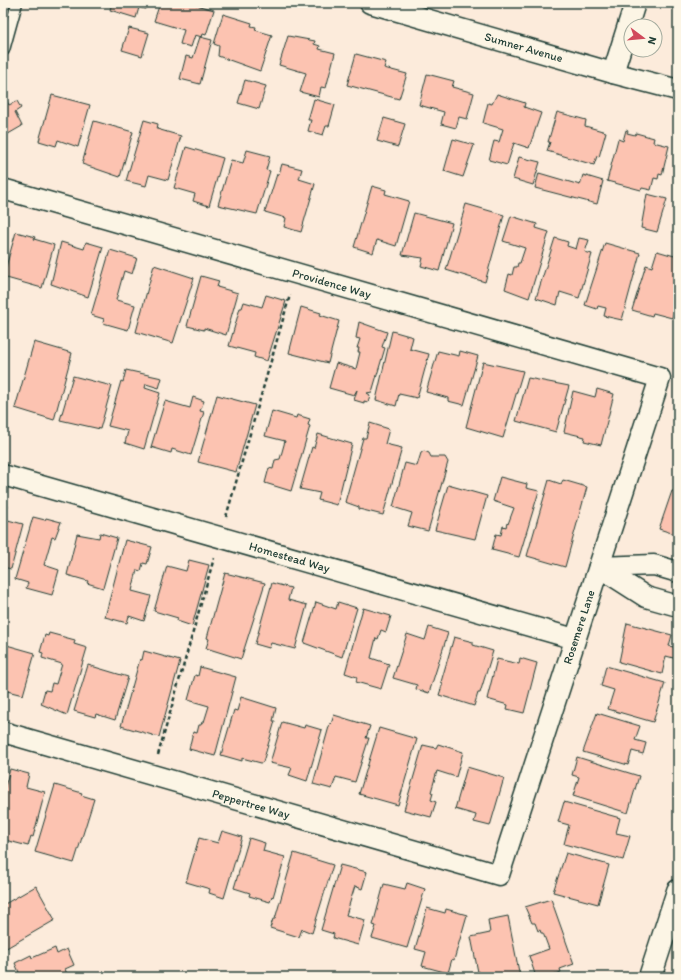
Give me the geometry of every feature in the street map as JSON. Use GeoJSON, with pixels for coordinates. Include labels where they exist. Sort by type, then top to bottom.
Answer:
{"type":"FeatureCollection","features":[{"type":"Feature","properties":{"kind":"street","name":"Sumner Avenue"},"geometry":{"type":"LineString","coordinates":[[370,3],[612,73],[678,90]]}},
{"type":"Feature","properties":{"kind":"street"},"geometry":{"type":"LineString","coordinates":[[612,73],[635,3]]}},
{"type":"Feature","properties":{"kind":"street","name":"Providence Way"},"geometry":{"type":"LineString","coordinates":[[3,189],[660,378]]}},
{"type":"Feature","properties":{"kind":"street","name":"Rosemere Lane"},"geometry":{"type":"LineString","coordinates":[[499,875],[660,378]]}},
{"type":"Feature","properties":{"kind":"street","name":"Homestead Way"},"geometry":{"type":"LineString","coordinates":[[3,475],[575,639]]}},
{"type":"Feature","properties":{"kind":"street"},"geometry":{"type":"LineString","coordinates":[[599,567],[654,565],[678,572]]}},
{"type":"Feature","properties":{"kind":"street"},"geometry":{"type":"LineString","coordinates":[[599,567],[646,597],[678,606]]}},
{"type":"Feature","properties":{"kind":"street","name":"Peppertree Way"},"geometry":{"type":"LineString","coordinates":[[3,732],[499,875]]}},
{"type":"Feature","properties":{"kind":"street"},"geometry":{"type":"LineString","coordinates":[[650,977],[678,891]]}},
{"type":"Feature","properties":{"kind":"lane"},"geometry":{"type":"LineString","coordinates":[[4,50],[18,3]]}},
{"type":"Feature","properties":{"kind":"building"},"geometry":{"type":"Polygon","coordinates":[[[112,3],[152,3],[150,7],[147,6],[146,9],[141,8],[142,5],[140,4],[136,18],[110,10],[112,3]]]}},
{"type":"Feature","properties":{"kind":"building"},"geometry":{"type":"Polygon","coordinates":[[[160,3],[197,3],[196,5],[214,10],[206,35],[203,34],[202,37],[195,35],[191,47],[180,44],[184,30],[154,21],[160,3]]]}},
{"type":"Feature","properties":{"kind":"building"},"geometry":{"type":"Polygon","coordinates":[[[223,14],[252,23],[251,26],[256,27],[255,30],[272,35],[260,71],[218,56],[219,46],[214,44],[223,14]]]}},
{"type":"Feature","properties":{"kind":"building"},"geometry":{"type":"Polygon","coordinates":[[[129,28],[149,33],[142,56],[122,50],[129,28]]]}},
{"type":"Feature","properties":{"kind":"building"},"geometry":{"type":"Polygon","coordinates":[[[288,36],[315,41],[314,44],[320,46],[319,49],[335,53],[326,88],[321,87],[319,97],[300,92],[306,73],[279,65],[288,36]]]}},
{"type":"Feature","properties":{"kind":"building"},"geometry":{"type":"Polygon","coordinates":[[[200,37],[212,40],[200,84],[180,79],[186,56],[193,58],[200,37]]]}},
{"type":"Feature","properties":{"kind":"building"},"geometry":{"type":"Polygon","coordinates":[[[356,54],[386,62],[384,68],[407,74],[399,99],[347,85],[356,54]]]}},
{"type":"Feature","properties":{"kind":"building"},"geometry":{"type":"Polygon","coordinates":[[[427,74],[454,81],[452,87],[474,93],[467,119],[459,117],[456,128],[441,124],[444,112],[419,105],[427,74]]]}},
{"type":"Feature","properties":{"kind":"building"},"geometry":{"type":"Polygon","coordinates":[[[245,80],[266,86],[259,109],[238,103],[245,80]]]}},
{"type":"Feature","properties":{"kind":"building"},"geometry":{"type":"Polygon","coordinates":[[[3,94],[9,105],[17,101],[21,108],[15,112],[22,126],[3,137],[3,94]]]}},
{"type":"Feature","properties":{"kind":"building"},"geometry":{"type":"Polygon","coordinates":[[[497,94],[525,103],[524,107],[541,113],[529,148],[514,143],[507,165],[489,160],[494,141],[499,142],[503,129],[483,123],[488,103],[492,104],[497,94]]]}},
{"type":"Feature","properties":{"kind":"building"},"geometry":{"type":"Polygon","coordinates":[[[52,95],[90,105],[78,147],[58,140],[56,146],[39,141],[52,95]]]}},
{"type":"Feature","properties":{"kind":"building"},"geometry":{"type":"Polygon","coordinates":[[[314,99],[335,105],[329,126],[326,126],[323,135],[308,131],[311,120],[308,120],[314,99]]]}},
{"type":"Feature","properties":{"kind":"building"},"geometry":{"type":"Polygon","coordinates":[[[557,112],[586,120],[585,126],[606,132],[599,157],[597,156],[594,165],[547,151],[550,142],[548,142],[557,112]]]}},
{"type":"Feature","properties":{"kind":"building"},"geometry":{"type":"Polygon","coordinates":[[[384,118],[405,124],[398,147],[377,141],[384,118]]]}},
{"type":"Feature","properties":{"kind":"building"},"geometry":{"type":"Polygon","coordinates":[[[144,120],[158,124],[157,129],[181,136],[168,180],[149,175],[146,186],[126,181],[144,120]]]}},
{"type":"Feature","properties":{"kind":"building"},"geometry":{"type":"Polygon","coordinates":[[[94,121],[133,132],[120,177],[82,164],[94,121]]]}},
{"type":"Feature","properties":{"kind":"building"},"geometry":{"type":"Polygon","coordinates":[[[626,130],[628,131],[627,133],[635,135],[636,133],[654,138],[653,142],[669,146],[662,175],[659,174],[658,179],[654,178],[651,190],[642,188],[641,190],[607,181],[618,139],[623,141],[626,130]]]}},
{"type":"Feature","properties":{"kind":"building"},"geometry":{"type":"Polygon","coordinates":[[[453,139],[474,145],[463,177],[444,171],[453,139]]]}},
{"type":"Feature","properties":{"kind":"building"},"geometry":{"type":"Polygon","coordinates":[[[186,147],[223,158],[209,206],[193,201],[195,194],[174,188],[186,147]]]}},
{"type":"Feature","properties":{"kind":"building"},"geometry":{"type":"Polygon","coordinates":[[[247,150],[270,156],[266,170],[270,171],[257,214],[218,205],[231,160],[243,163],[247,150]]]}},
{"type":"Feature","properties":{"kind":"building"},"geometry":{"type":"Polygon","coordinates":[[[519,157],[540,162],[533,185],[513,179],[519,157]]]}},
{"type":"Feature","properties":{"kind":"building"},"geometry":{"type":"Polygon","coordinates":[[[282,164],[302,169],[299,179],[315,184],[301,232],[284,227],[286,218],[265,212],[277,174],[279,174],[282,164]]]}},
{"type":"Feature","properties":{"kind":"building"},"geometry":{"type":"Polygon","coordinates":[[[539,173],[580,185],[583,175],[603,181],[597,204],[535,188],[539,173]]]}},
{"type":"Feature","properties":{"kind":"building"},"geometry":{"type":"Polygon","coordinates":[[[372,186],[386,190],[385,194],[409,201],[396,246],[377,240],[373,253],[354,247],[372,186]]]}},
{"type":"Feature","properties":{"kind":"building"},"geometry":{"type":"Polygon","coordinates":[[[647,194],[667,199],[657,232],[641,228],[647,194]]]}},
{"type":"Feature","properties":{"kind":"building"},"geometry":{"type":"Polygon","coordinates":[[[466,204],[504,215],[485,282],[446,270],[466,204]]]}},
{"type":"Feature","properties":{"kind":"building"},"geometry":{"type":"Polygon","coordinates":[[[414,213],[452,223],[439,271],[421,266],[423,258],[402,255],[414,213]]]}},
{"type":"Feature","properties":{"kind":"building"},"geometry":{"type":"Polygon","coordinates":[[[511,216],[537,224],[536,228],[549,232],[529,298],[505,289],[509,274],[512,275],[514,267],[517,267],[518,263],[520,263],[525,248],[503,241],[511,216]]]}},
{"type":"Feature","properties":{"kind":"building"},"geometry":{"type":"Polygon","coordinates":[[[16,232],[35,237],[34,239],[54,245],[42,288],[3,277],[16,232]]]}},
{"type":"Feature","properties":{"kind":"building"},"geometry":{"type":"Polygon","coordinates":[[[555,238],[568,242],[567,246],[576,249],[579,238],[589,240],[585,252],[592,254],[579,298],[560,292],[557,305],[536,298],[555,238]]]}},
{"type":"Feature","properties":{"kind":"building"},"geometry":{"type":"Polygon","coordinates":[[[61,242],[84,249],[86,242],[103,247],[88,297],[51,284],[61,242]]]}},
{"type":"Feature","properties":{"kind":"building"},"geometry":{"type":"Polygon","coordinates":[[[605,243],[640,253],[622,320],[604,316],[606,308],[598,306],[597,309],[585,305],[605,243]]]}},
{"type":"Feature","properties":{"kind":"building"},"geometry":{"type":"Polygon","coordinates":[[[110,250],[137,258],[132,274],[124,271],[116,300],[135,305],[128,330],[103,323],[104,319],[91,315],[110,250]]]}},
{"type":"Feature","properties":{"kind":"building"},"geometry":{"type":"Polygon","coordinates":[[[657,251],[678,257],[678,298],[672,318],[653,313],[652,316],[632,310],[646,265],[652,267],[657,251]]]}},
{"type":"Feature","properties":{"kind":"building"},"geometry":{"type":"Polygon","coordinates":[[[154,265],[194,278],[173,343],[136,332],[154,265]]]}},
{"type":"Feature","properties":{"kind":"building"},"geometry":{"type":"Polygon","coordinates":[[[201,276],[219,281],[217,287],[238,293],[226,335],[204,328],[204,330],[187,326],[201,276]]]}},
{"type":"Feature","properties":{"kind":"building"},"geometry":{"type":"Polygon","coordinates":[[[266,295],[286,301],[267,361],[254,357],[255,353],[229,346],[240,308],[242,308],[244,302],[262,307],[266,295]]]}},
{"type":"Feature","properties":{"kind":"building"},"geometry":{"type":"Polygon","coordinates":[[[301,307],[321,313],[320,315],[339,321],[328,363],[289,353],[301,307]]]}},
{"type":"Feature","properties":{"kind":"building"},"geometry":{"type":"Polygon","coordinates":[[[359,322],[387,332],[382,347],[385,348],[372,392],[367,393],[370,395],[368,402],[364,401],[364,403],[354,400],[357,390],[354,395],[329,388],[336,363],[356,369],[360,352],[358,352],[359,348],[357,348],[360,339],[356,338],[359,322]]]}},
{"type":"Feature","properties":{"kind":"building"},"geometry":{"type":"Polygon","coordinates":[[[392,331],[413,337],[410,349],[429,354],[417,398],[399,394],[396,406],[376,400],[392,331]]]}},
{"type":"Feature","properties":{"kind":"building"},"geometry":{"type":"Polygon","coordinates":[[[34,342],[72,353],[54,420],[15,408],[34,342]]]}},
{"type":"Feature","properties":{"kind":"building"},"geometry":{"type":"Polygon","coordinates":[[[438,351],[459,356],[460,351],[478,356],[464,405],[448,401],[448,398],[426,392],[438,351]]]}},
{"type":"Feature","properties":{"kind":"building"},"geometry":{"type":"Polygon","coordinates":[[[483,362],[523,371],[503,438],[466,427],[483,362]]]}},
{"type":"Feature","properties":{"kind":"building"},"geometry":{"type":"Polygon","coordinates":[[[126,370],[162,378],[159,388],[146,384],[145,388],[160,393],[144,449],[125,443],[128,431],[108,426],[121,381],[123,382],[126,370]]]}},
{"type":"Feature","properties":{"kind":"building"},"geometry":{"type":"Polygon","coordinates":[[[73,376],[112,386],[100,429],[60,420],[73,376]]]}},
{"type":"Feature","properties":{"kind":"building"},"geometry":{"type":"Polygon","coordinates":[[[528,378],[569,386],[556,432],[516,421],[528,378]]]}},
{"type":"Feature","properties":{"kind":"building"},"geometry":{"type":"Polygon","coordinates":[[[597,389],[614,394],[601,445],[584,441],[585,437],[564,432],[573,391],[595,397],[597,389]]]}},
{"type":"Feature","properties":{"kind":"building"},"geometry":{"type":"Polygon","coordinates":[[[217,395],[255,405],[236,472],[198,462],[217,395]]]}},
{"type":"Feature","properties":{"kind":"building"},"geometry":{"type":"Polygon","coordinates":[[[193,397],[204,401],[200,411],[204,412],[191,455],[172,449],[171,453],[151,447],[165,401],[190,408],[193,397]]]}},
{"type":"Feature","properties":{"kind":"building"},"geometry":{"type":"Polygon","coordinates":[[[272,411],[296,418],[297,415],[310,419],[308,425],[310,426],[291,491],[265,483],[269,468],[273,469],[275,460],[280,459],[285,441],[265,436],[272,411]]]}},
{"type":"Feature","properties":{"kind":"building"},"geometry":{"type":"Polygon","coordinates":[[[370,423],[389,429],[385,444],[402,448],[383,515],[359,509],[359,507],[345,502],[363,438],[366,438],[370,423]]]}},
{"type":"Feature","properties":{"kind":"building"},"geometry":{"type":"Polygon","coordinates":[[[318,434],[352,444],[337,505],[318,500],[320,493],[300,489],[312,447],[314,448],[318,434]]]}},
{"type":"Feature","properties":{"kind":"building"},"geometry":{"type":"Polygon","coordinates":[[[424,451],[429,453],[431,457],[445,457],[448,462],[428,531],[408,526],[412,513],[393,507],[405,463],[417,466],[421,453],[424,451]]]}},
{"type":"Feature","properties":{"kind":"building"},"geometry":{"type":"Polygon","coordinates":[[[500,477],[527,484],[526,488],[539,491],[519,557],[492,550],[496,534],[501,535],[503,526],[506,527],[507,523],[508,524],[514,508],[493,501],[500,477]]]}},
{"type":"Feature","properties":{"kind":"building"},"geometry":{"type":"Polygon","coordinates":[[[549,480],[561,484],[563,480],[587,487],[565,567],[527,556],[549,480]]]}},
{"type":"Feature","properties":{"kind":"building"},"geometry":{"type":"Polygon","coordinates":[[[448,485],[487,496],[475,539],[435,530],[448,485]]]}},
{"type":"Feature","properties":{"kind":"building"},"geometry":{"type":"Polygon","coordinates":[[[672,491],[678,491],[678,535],[659,529],[672,491]]]}},
{"type":"Feature","properties":{"kind":"building"},"geometry":{"type":"Polygon","coordinates":[[[3,504],[8,506],[4,519],[23,524],[11,569],[3,567],[3,504]]]}},
{"type":"Feature","properties":{"kind":"building"},"geometry":{"type":"Polygon","coordinates":[[[33,517],[45,520],[46,518],[61,522],[55,538],[52,537],[44,565],[59,570],[52,595],[26,588],[28,583],[15,579],[33,517]]]}},
{"type":"Feature","properties":{"kind":"building"},"geometry":{"type":"Polygon","coordinates":[[[100,533],[117,538],[103,588],[87,583],[88,581],[67,575],[77,534],[99,538],[100,533]]]}},
{"type":"Feature","properties":{"kind":"building"},"geometry":{"type":"Polygon","coordinates":[[[125,540],[152,547],[147,564],[143,563],[141,571],[137,570],[132,591],[151,596],[144,621],[129,616],[127,623],[105,617],[125,540]]]}},
{"type":"Feature","properties":{"kind":"building"},"geometry":{"type":"Polygon","coordinates":[[[189,560],[209,565],[192,626],[177,621],[178,618],[154,611],[167,566],[186,571],[189,560]]]}},
{"type":"Feature","properties":{"kind":"building"},"geometry":{"type":"Polygon","coordinates":[[[225,573],[265,583],[241,659],[206,648],[209,639],[207,638],[225,573]]]}},
{"type":"Feature","properties":{"kind":"building"},"geometry":{"type":"Polygon","coordinates":[[[272,583],[291,588],[288,600],[307,605],[295,649],[271,643],[269,648],[255,644],[272,583]]]}},
{"type":"Feature","properties":{"kind":"building"},"geometry":{"type":"Polygon","coordinates":[[[316,602],[336,609],[338,602],[357,608],[342,657],[304,643],[316,602]]]}},
{"type":"Feature","properties":{"kind":"building"},"geometry":{"type":"Polygon","coordinates":[[[363,608],[391,616],[386,632],[381,630],[378,639],[376,638],[371,658],[389,664],[381,689],[356,682],[357,677],[345,673],[363,608]]]}},
{"type":"Feature","properties":{"kind":"building"},"geometry":{"type":"Polygon","coordinates":[[[627,623],[672,635],[669,646],[678,648],[677,659],[666,656],[662,674],[619,662],[627,623]]]}},
{"type":"Feature","properties":{"kind":"building"},"geometry":{"type":"Polygon","coordinates":[[[429,627],[448,633],[429,693],[416,689],[417,685],[393,678],[407,634],[425,640],[429,627]]]}},
{"type":"Feature","properties":{"kind":"building"},"geometry":{"type":"Polygon","coordinates":[[[49,633],[75,640],[74,644],[87,648],[67,715],[41,704],[45,690],[50,691],[52,683],[56,684],[62,664],[42,658],[43,653],[40,652],[45,635],[48,636],[49,633]]]}},
{"type":"Feature","properties":{"kind":"building"},"geometry":{"type":"Polygon","coordinates":[[[454,637],[473,642],[473,645],[493,651],[480,693],[478,693],[474,706],[439,695],[443,683],[441,682],[454,637]]]}},
{"type":"Feature","properties":{"kind":"building"},"geometry":{"type":"Polygon","coordinates":[[[3,644],[35,653],[23,695],[3,690],[3,644]]]}},
{"type":"Feature","properties":{"kind":"building"},"geometry":{"type":"Polygon","coordinates":[[[144,651],[180,661],[159,737],[121,726],[140,659],[142,660],[144,651]]]}},
{"type":"Feature","properties":{"kind":"building"},"geometry":{"type":"Polygon","coordinates":[[[520,658],[537,663],[524,713],[507,709],[508,705],[487,699],[497,659],[519,664],[520,658]]]}},
{"type":"Feature","properties":{"kind":"building"},"geometry":{"type":"Polygon","coordinates":[[[88,665],[128,677],[115,720],[96,714],[95,717],[74,711],[88,665]]]}},
{"type":"Feature","properties":{"kind":"building"},"geometry":{"type":"Polygon","coordinates":[[[606,666],[665,683],[653,722],[608,709],[614,690],[601,686],[606,666]]]}},
{"type":"Feature","properties":{"kind":"building"},"geometry":{"type":"Polygon","coordinates":[[[200,667],[236,677],[215,756],[189,749],[193,732],[197,733],[199,725],[204,722],[209,706],[188,700],[195,675],[198,676],[200,667]]]}},
{"type":"Feature","properties":{"kind":"building"},"geometry":{"type":"Polygon","coordinates":[[[241,697],[276,708],[273,721],[275,721],[263,762],[261,763],[242,758],[242,761],[221,755],[234,710],[237,711],[241,697]]]}},
{"type":"Feature","properties":{"kind":"building"},"geometry":{"type":"Polygon","coordinates":[[[597,713],[640,726],[635,740],[646,743],[643,754],[632,751],[628,765],[583,752],[597,713]]]}},
{"type":"Feature","properties":{"kind":"building"},"geometry":{"type":"Polygon","coordinates":[[[334,715],[370,726],[366,738],[369,738],[355,782],[336,777],[332,789],[313,784],[330,723],[331,724],[334,715]]]}},
{"type":"Feature","properties":{"kind":"building"},"geometry":{"type":"Polygon","coordinates":[[[282,722],[304,728],[305,725],[322,730],[307,781],[289,775],[292,768],[270,763],[282,722]]]}},
{"type":"Feature","properties":{"kind":"building"},"geometry":{"type":"Polygon","coordinates":[[[379,728],[417,739],[398,805],[359,794],[379,728]]]}},
{"type":"Feature","properties":{"kind":"building"},"geometry":{"type":"Polygon","coordinates":[[[438,744],[463,752],[456,777],[437,771],[431,792],[433,793],[431,800],[436,802],[431,817],[404,810],[423,745],[436,748],[438,744]]]}},
{"type":"Feature","properties":{"kind":"building"},"geometry":{"type":"Polygon","coordinates":[[[577,757],[639,776],[628,813],[573,796],[579,777],[572,775],[577,757]]]}},
{"type":"Feature","properties":{"kind":"building"},"geometry":{"type":"Polygon","coordinates":[[[467,767],[504,778],[490,826],[474,822],[476,815],[455,809],[467,767]]]}},
{"type":"Feature","properties":{"kind":"building"},"geometry":{"type":"Polygon","coordinates":[[[10,769],[29,774],[26,787],[45,792],[33,837],[31,836],[28,846],[5,840],[6,835],[3,834],[3,794],[10,769]]]}},
{"type":"Feature","properties":{"kind":"building"},"geometry":{"type":"Polygon","coordinates":[[[55,785],[82,793],[81,795],[94,799],[74,863],[35,852],[55,785]]]}},
{"type":"Feature","properties":{"kind":"building"},"geometry":{"type":"Polygon","coordinates":[[[564,802],[620,818],[616,833],[630,836],[623,860],[564,844],[569,825],[558,822],[564,802]]]}},
{"type":"Feature","properties":{"kind":"building"},"geometry":{"type":"Polygon","coordinates":[[[222,831],[242,837],[224,898],[209,893],[210,889],[186,882],[199,838],[218,843],[222,831]]]}},
{"type":"Feature","properties":{"kind":"building"},"geometry":{"type":"Polygon","coordinates":[[[249,838],[265,843],[263,851],[285,857],[273,897],[272,896],[270,902],[249,896],[250,893],[234,888],[249,838]]]}},
{"type":"Feature","properties":{"kind":"building"},"geometry":{"type":"Polygon","coordinates":[[[294,853],[333,865],[312,933],[302,929],[299,937],[270,928],[273,919],[275,919],[294,853]]]}},
{"type":"Feature","properties":{"kind":"building"},"geometry":{"type":"Polygon","coordinates":[[[566,853],[609,865],[598,904],[553,892],[566,853]]]}},
{"type":"Feature","properties":{"kind":"building"},"geometry":{"type":"Polygon","coordinates":[[[340,865],[367,872],[362,889],[355,886],[346,915],[365,920],[358,945],[333,938],[334,934],[321,930],[340,865]]]}},
{"type":"Feature","properties":{"kind":"building"},"geometry":{"type":"Polygon","coordinates":[[[407,883],[425,889],[407,948],[372,938],[376,926],[373,925],[384,884],[405,889],[407,883]]]}},
{"type":"Feature","properties":{"kind":"building"},"geometry":{"type":"Polygon","coordinates":[[[36,886],[55,920],[3,950],[3,905],[36,886]]]}},
{"type":"Feature","properties":{"kind":"building"},"geometry":{"type":"Polygon","coordinates":[[[551,899],[574,964],[560,969],[561,972],[547,977],[536,977],[529,956],[549,949],[543,933],[541,933],[540,930],[538,931],[535,923],[532,923],[525,907],[551,899]]]}},
{"type":"Feature","properties":{"kind":"building"},"geometry":{"type":"Polygon","coordinates":[[[427,908],[445,913],[446,909],[467,915],[454,960],[452,959],[448,973],[422,966],[426,952],[415,949],[427,908]]]}},
{"type":"Feature","properties":{"kind":"building"},"geometry":{"type":"Polygon","coordinates":[[[508,916],[520,977],[479,977],[471,937],[490,933],[488,920],[508,916]]]}},
{"type":"Feature","properties":{"kind":"building"},"geometry":{"type":"Polygon","coordinates":[[[55,948],[57,954],[67,949],[74,965],[65,969],[68,977],[21,977],[15,963],[31,955],[32,958],[55,948]]]}}]}
